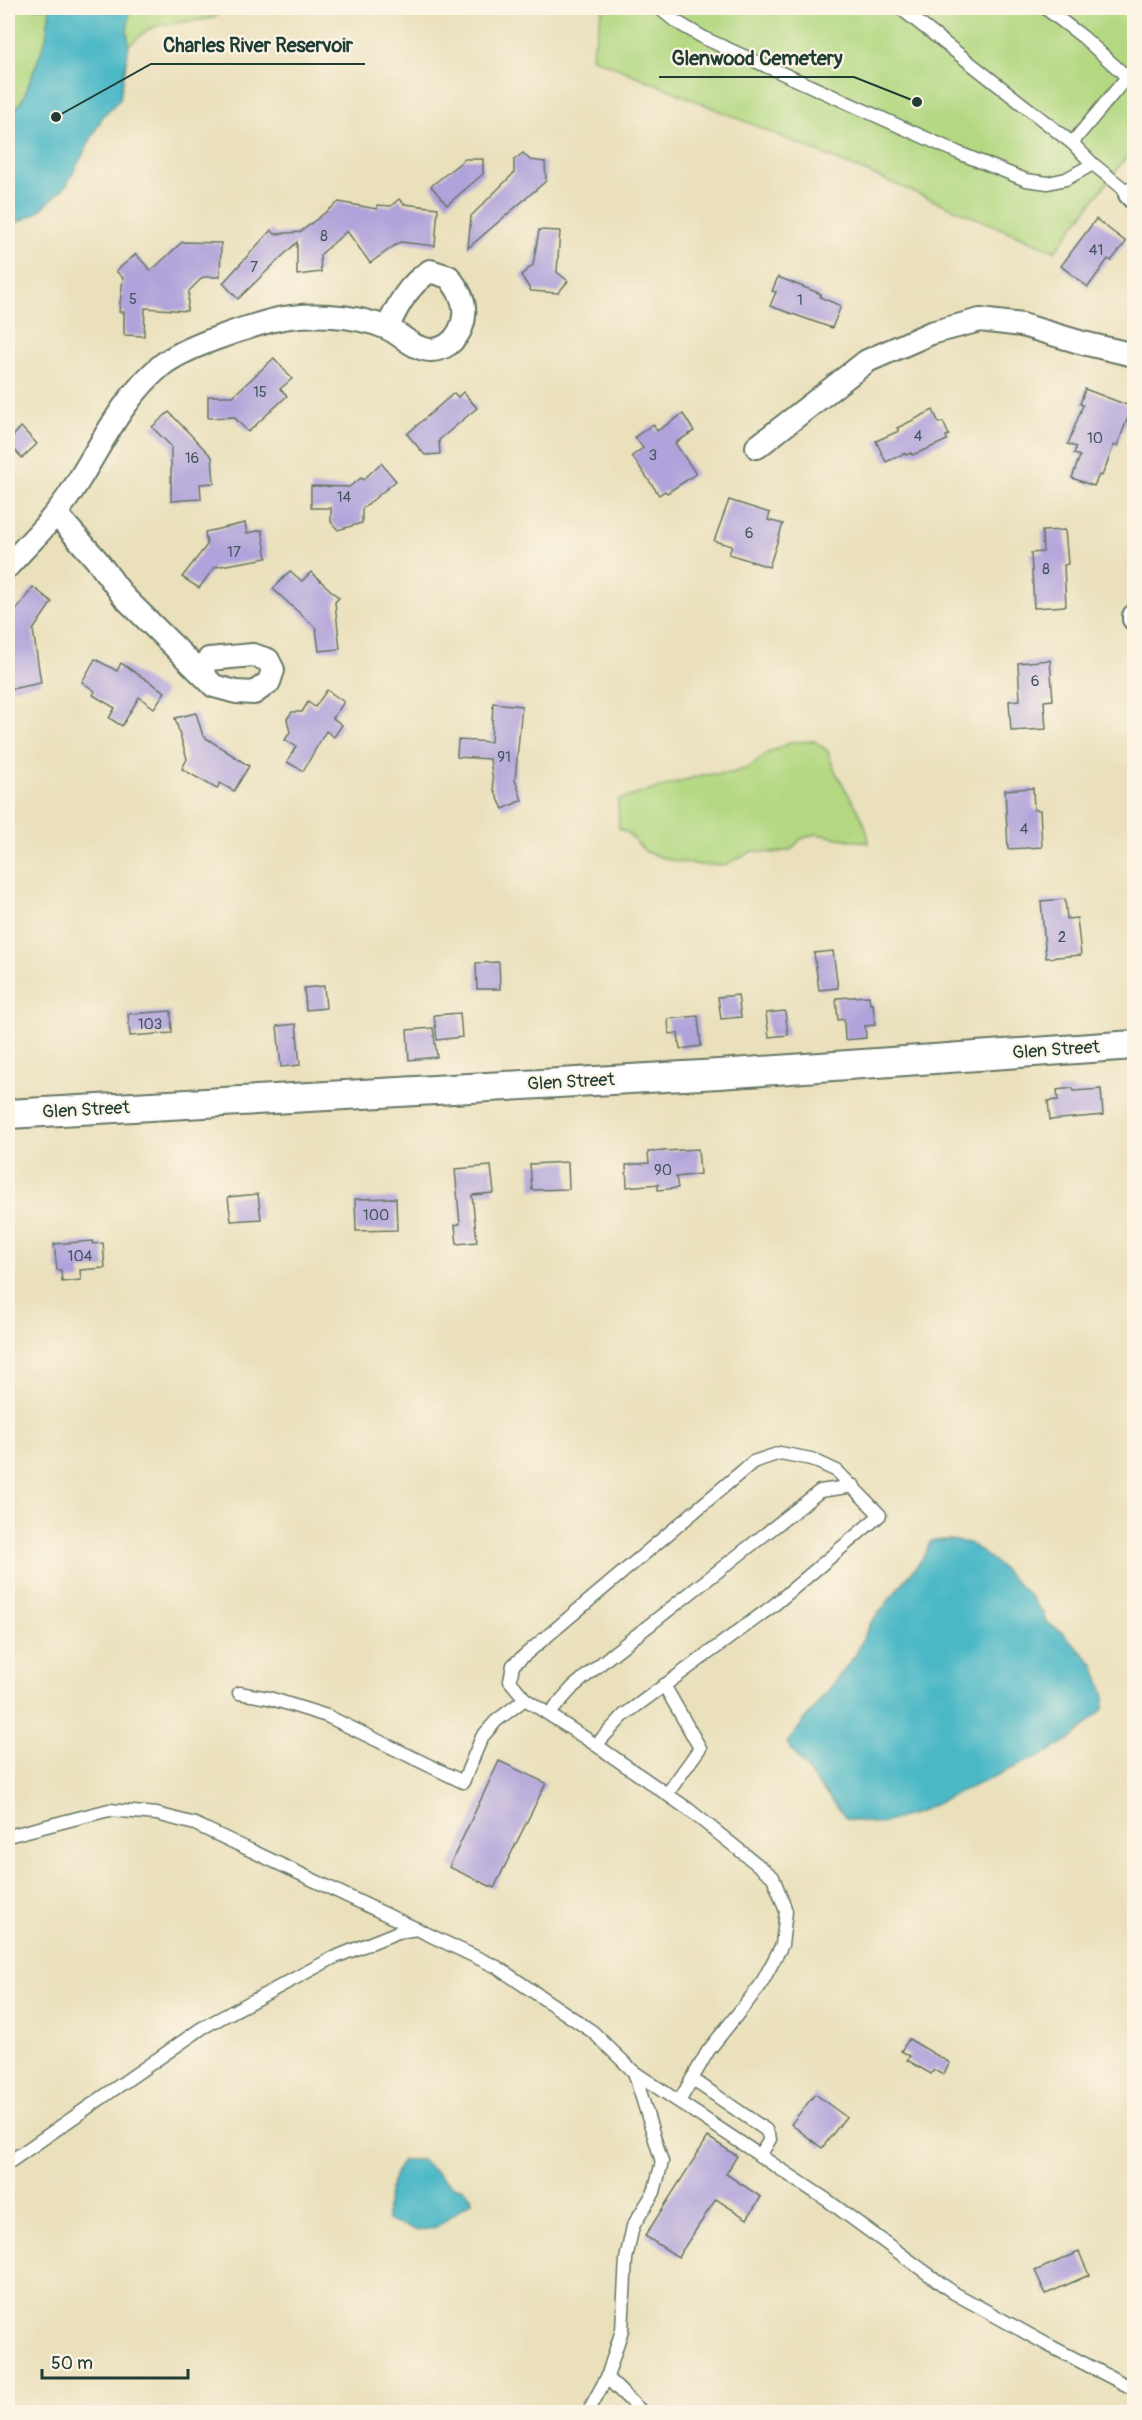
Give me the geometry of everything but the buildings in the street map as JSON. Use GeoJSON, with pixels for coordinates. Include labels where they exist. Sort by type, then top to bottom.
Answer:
{"type":"FeatureCollection","features":[{"type":"Feature","properties":{"kind":"street"},"geometry":{"type":"LineString","coordinates":[[8,566],[56,514],[111,424],[143,384],[162,365],[185,351],[271,320],[312,314],[347,318],[387,328]]}},
{"type":"Feature","properties":{"kind":"street"},"geometry":{"type":"LineString","coordinates":[[758,447],[867,361],[931,333],[980,320],[1022,325],[1134,355]]}},
{"type":"Feature","properties":{"kind":"street"},"geometry":{"type":"LineString","coordinates":[[56,514],[96,559],[124,597],[200,670]]}},
{"type":"Feature","properties":{"kind":"street","name":"Glen Street"},"geometry":{"type":"LineString","coordinates":[[8,1114],[719,1074],[1134,1045]]}},
{"type":"Feature","properties":{"kind":"lane"},"geometry":{"type":"LineString","coordinates":[[659,8],[675,21],[706,39],[959,153],[1026,180],[1048,183],[1066,179],[1092,164]]}},
{"type":"Feature","properties":{"kind":"lane"},"geometry":{"type":"LineString","coordinates":[[900,8],[1072,143],[1092,164],[1132,196]]}},
{"type":"Feature","properties":{"kind":"lane"},"geometry":{"type":"LineString","coordinates":[[1045,8],[1131,73],[1072,143]]}},
{"type":"Feature","properties":{"kind":"lane"},"geometry":{"type":"LineString","coordinates":[[596,1744],[624,1715],[774,1605],[880,1515],[854,1486],[837,1472],[811,1459],[780,1453],[753,1462],[513,1665],[510,1681],[525,1699],[596,1744],[667,1794],[773,1877],[786,1911],[782,1945],[760,1986],[708,2051],[680,2100]]}},
{"type":"Feature","properties":{"kind":"lane"},"geometry":{"type":"LineString","coordinates":[[549,1714],[573,1687],[603,1662],[820,1491],[854,1486]]}},
{"type":"Feature","properties":{"kind":"lane"},"geometry":{"type":"LineString","coordinates":[[664,1685],[700,1748],[667,1794]]}},
{"type":"Feature","properties":{"kind":"lane"},"geometry":{"type":"LineString","coordinates":[[239,1693],[269,1698],[327,1716],[463,1782],[482,1737],[496,1721],[525,1699]]}},
{"type":"Feature","properties":{"kind":"lane"},"geometry":{"type":"LineString","coordinates":[[8,1836],[109,1810],[157,1814],[195,1824],[497,1967],[593,2032],[634,2072],[680,2100],[827,2200],[954,2293],[1134,2389]]}},
{"type":"Feature","properties":{"kind":"lane"},"geometry":{"type":"LineString","coordinates":[[8,2163],[202,2028],[333,1958],[398,1932],[418,1929]]}},
{"type":"Feature","properties":{"kind":"lane"},"geometry":{"type":"LineString","coordinates":[[588,2412],[607,2378],[621,2330],[626,2259],[633,2226],[654,2192],[662,2162],[634,2072]]}},
{"type":"Feature","properties":{"kind":"lane"},"geometry":{"type":"LineString","coordinates":[[692,2079],[766,2130],[770,2139],[760,2156]]}},
{"type":"Feature","properties":{"kind":"lane"},"geometry":{"type":"LineString","coordinates":[[607,2378],[642,2412]]}},
{"type":"Feature","properties":{"kind":"green space"},"geometry":{"type":"Polygon","coordinates":[[[8,8],[50,8],[46,39],[23,99],[8,118],[8,8]]]}},
{"type":"Feature","properties":{"kind":"green space"},"geometry":{"type":"Polygon","coordinates":[[[130,8],[220,8],[214,18],[159,25],[147,30],[129,45],[127,31],[130,8]]]}},
{"type":"Feature","properties":{"kind":"green space"},"geometry":{"type":"Polygon","coordinates":[[[603,8],[1134,8],[1134,147],[1055,251],[591,57],[603,8]]]}},
{"type":"Feature","properties":{"kind":"green space"},"geometry":{"type":"Polygon","coordinates":[[[814,741],[828,751],[837,775],[862,819],[869,843],[816,834],[801,839],[792,849],[775,853],[753,851],[725,865],[700,865],[670,860],[646,852],[627,832],[619,829],[618,800],[702,775],[731,773],[748,768],[766,754],[791,742],[814,741]]]}},
{"type":"Feature","properties":{"kind":"water"},"geometry":{"type":"Polygon","coordinates":[[[50,8],[130,8],[127,31],[129,45],[120,99],[103,116],[66,186],[37,213],[8,227],[8,118],[23,99],[46,39],[50,8]]]}},
{"type":"Feature","properties":{"kind":"water"},"geometry":{"type":"Polygon","coordinates":[[[949,1540],[970,1543],[997,1564],[1027,1593],[1043,1613],[1046,1622],[1063,1633],[1094,1665],[1105,1696],[1103,1709],[1074,1737],[1050,1751],[913,1814],[880,1824],[847,1819],[787,1743],[856,1654],[870,1624],[922,1559],[931,1541],[949,1540]]]}},
{"type":"Feature","properties":{"kind":"water"},"geometry":{"type":"Polygon","coordinates":[[[402,2160],[421,2160],[452,2186],[464,2189],[471,2196],[472,2201],[436,2227],[419,2231],[388,2221],[387,2207],[390,2190],[402,2160]]]}},
{"type":"Feature","properties":{"kind":"place","name":"Glenwood Cemetery"},"geometry":{"type":"Point","coordinates":[917,102]}},
{"type":"Feature","properties":{"kind":"place","name":"Charles River Reservoir"},"geometry":{"type":"Point","coordinates":[56,117]}}]}
